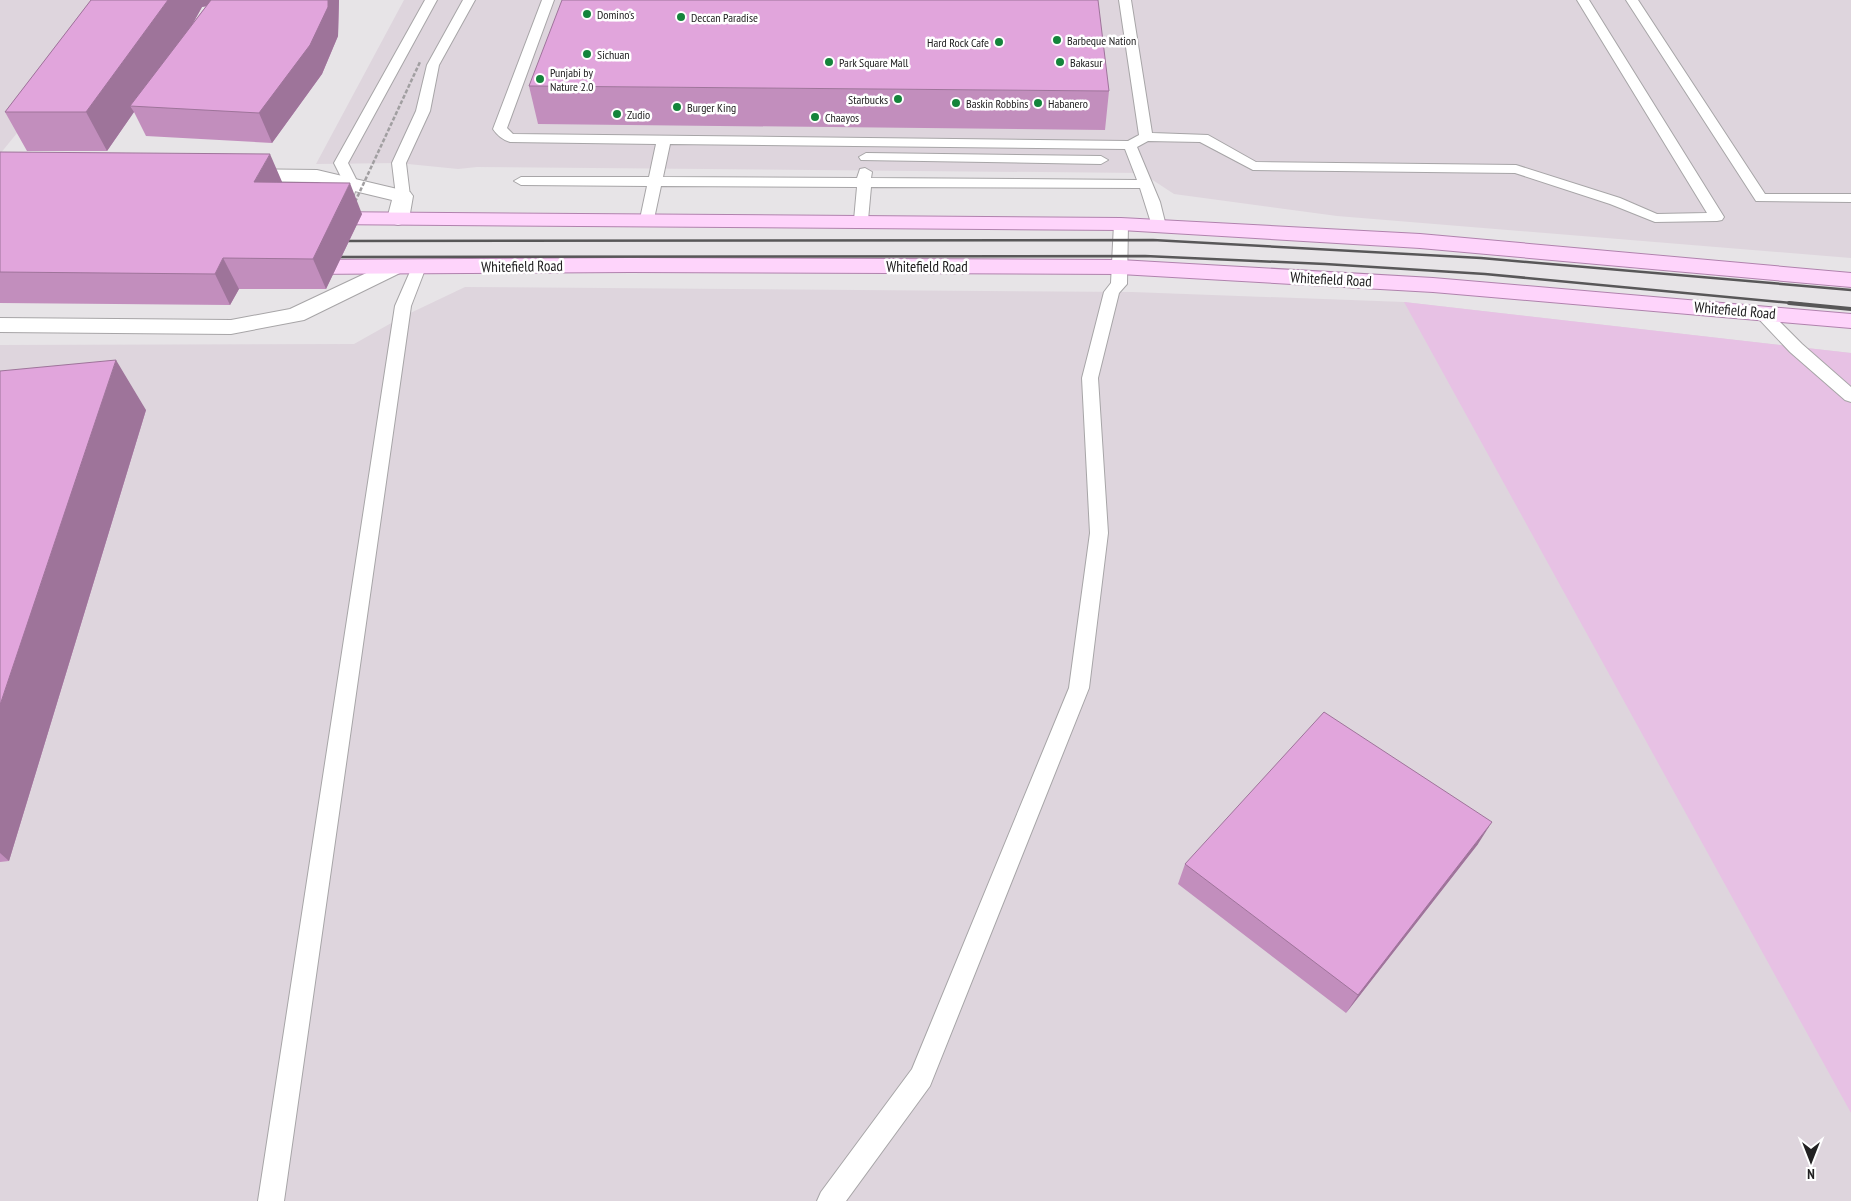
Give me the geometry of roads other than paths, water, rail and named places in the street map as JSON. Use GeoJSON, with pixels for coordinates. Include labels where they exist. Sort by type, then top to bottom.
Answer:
{"type":"FeatureCollection","features":[{"type":"Feature","properties":{"kind":"main road"},"geometry":{"type":"LineString","coordinates":[[301,218],[349,201],[398,219],[861,220],[1121,224],[1420,242],[1851,280]]}},
{"type":"Feature","properties":{"kind":"main road","name":"Whitefield Road"},"geometry":{"type":"LineString","coordinates":[[276,268],[630,265],[1120,267],[1433,285],[1851,321]]}},
{"type":"Feature","properties":{"kind":"street"},"geometry":{"type":"LineString","coordinates":[[218,175],[317,176],[349,201],[403,196],[398,219]]}},
{"type":"Feature","properties":{"kind":"street"},"geometry":{"type":"LineString","coordinates":[[0,325],[230,327],[296,315],[394,267]]}},
{"type":"Feature","properties":{"kind":"lane"},"geometry":{"type":"LineString","coordinates":[[349,201],[341,163],[431,0]]}},
{"type":"Feature","properties":{"kind":"lane"},"geometry":{"type":"LineString","coordinates":[[403,196],[398,163],[423,111],[433,65],[469,0]]}},
{"type":"Feature","properties":{"kind":"lane"},"geometry":{"type":"LineString","coordinates":[[548,0],[500,129],[510,138],[1130,145],[1146,137],[1203,138],[1253,166],[1516,169],[1614,201],[1655,218],[1718,217],[1583,0]]}},
{"type":"Feature","properties":{"kind":"lane"},"geometry":{"type":"LineString","coordinates":[[1125,0],[1146,137]]}},
{"type":"Feature","properties":{"kind":"lane"},"geometry":{"type":"LineString","coordinates":[[1632,0],[1761,198],[1851,198]]}},
{"type":"Feature","properties":{"kind":"lane"},"geometry":{"type":"LineString","coordinates":[[646,219],[664,139]]}},
{"type":"Feature","properties":{"kind":"lane"},"geometry":{"type":"LineString","coordinates":[[861,220],[867,141]]}},
{"type":"Feature","properties":{"kind":"lane"},"geometry":{"type":"LineString","coordinates":[[1130,145],[1146,184],[1159,226]]}},
{"type":"Feature","properties":{"kind":"lane"},"geometry":{"type":"LineString","coordinates":[[866,157],[1101,160]]}},
{"type":"Feature","properties":{"kind":"lane"},"geometry":{"type":"LineString","coordinates":[[521,181],[1146,184]]}},
{"type":"Feature","properties":{"kind":"lane"},"geometry":{"type":"LineString","coordinates":[[830,1201],[921,1077],[1079,688],[1099,534],[1090,378],[1112,292],[1119,284],[1121,224]]}},
{"type":"Feature","properties":{"kind":"lane"},"geometry":{"type":"LineString","coordinates":[[271,1201],[403,306],[419,267]]}},
{"type":"Feature","properties":{"kind":"lane"},"geometry":{"type":"LineString","coordinates":[[1761,312],[1796,348],[1851,396]]}},
{"type":"Feature","properties":{"kind":"railway"},"geometry":{"type":"LineString","coordinates":[[335,241],[1153,240],[1481,258],[1851,290]]}},
{"type":"Feature","properties":{"kind":"railway"},"geometry":{"type":"LineString","coordinates":[[328,257],[1145,256],[1325,264],[1485,274],[1802,304]]}},
{"type":"Feature","properties":{"kind":"railway"},"geometry":{"type":"LineString","coordinates":[[1789,303],[1851,309]]}},
{"type":"Feature","properties":{"kind":"place","name":"Domino's"},"geometry":{"type":"Point","coordinates":[587,14]}},
{"type":"Feature","properties":{"kind":"place","name":"Deccan Paradise"},"geometry":{"type":"Point","coordinates":[681,17]}},
{"type":"Feature","properties":{"kind":"place","name":"Barbeque Nation"},"geometry":{"type":"Point","coordinates":[1057,40]}},
{"type":"Feature","properties":{"kind":"place","name":"Hard Rock Cafe"},"geometry":{"type":"Point","coordinates":[999,42]}},
{"type":"Feature","properties":{"kind":"place","name":"Sichuan"},"geometry":{"type":"Point","coordinates":[587,54]}},
{"type":"Feature","properties":{"kind":"place","name":"Park Square Mall"},"geometry":{"type":"Point","coordinates":[829,62]}},
{"type":"Feature","properties":{"kind":"place","name":"Bakasur"},"geometry":{"type":"Point","coordinates":[1060,62]}},
{"type":"Feature","properties":{"kind":"place","name":"Punjabi by Nature 2.0"},"geometry":{"type":"Point","coordinates":[540,79]}},
{"type":"Feature","properties":{"kind":"place","name":"Starbucks"},"geometry":{"type":"Point","coordinates":[898,99]}},
{"type":"Feature","properties":{"kind":"place","name":"Baskin Robbins"},"geometry":{"type":"Point","coordinates":[956,103]}},
{"type":"Feature","properties":{"kind":"place","name":"Habanero"},"geometry":{"type":"Point","coordinates":[1038,103]}},
{"type":"Feature","properties":{"kind":"place","name":"Burger King"},"geometry":{"type":"Point","coordinates":[677,107]}},
{"type":"Feature","properties":{"kind":"place","name":"Zudio"},"geometry":{"type":"Point","coordinates":[617,114]}},
{"type":"Feature","properties":{"kind":"place","name":"Chaayos"},"geometry":{"type":"Point","coordinates":[815,117]}}]}
